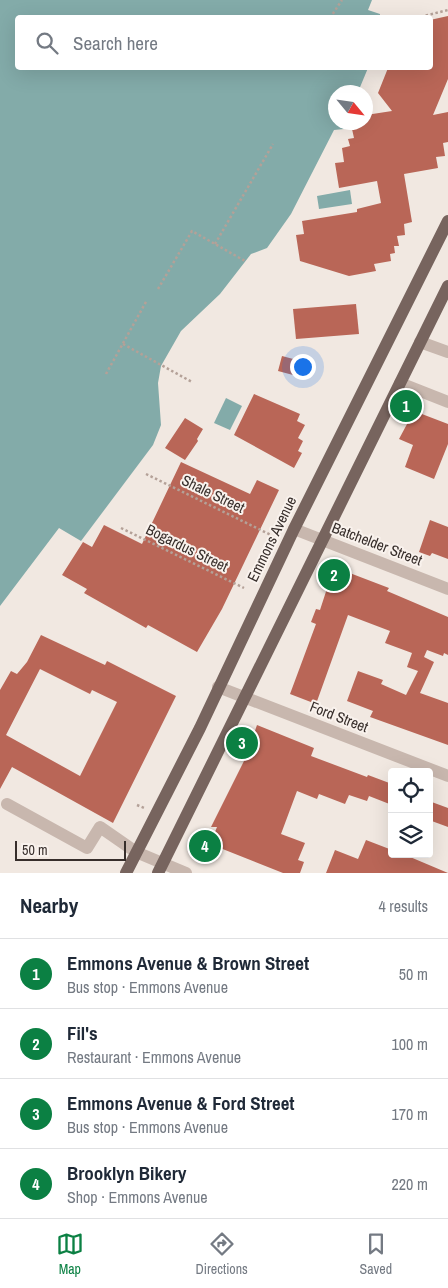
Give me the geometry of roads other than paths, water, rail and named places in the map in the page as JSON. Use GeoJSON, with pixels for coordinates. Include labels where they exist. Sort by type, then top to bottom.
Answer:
{"type":"FeatureCollection","features":[{"type":"Feature","properties":{"kind":"main road","name":"Emmons Avenue"},"geometry":{"type":"LineString","coordinates":[[126,873],[200,728],[294,529],[448,221]]}},
{"type":"Feature","properties":{"kind":"main road"},"geometry":{"type":"LineString","coordinates":[[161,869],[448,286]]}},
{"type":"Feature","properties":{"kind":"street"},"geometry":{"type":"LineString","coordinates":[[420,342],[448,352]]}},
{"type":"Feature","properties":{"kind":"street"},"geometry":{"type":"LineString","coordinates":[[400,383],[448,402]]}},
{"type":"Feature","properties":{"kind":"street","name":"Batchelder Street"},"geometry":{"type":"LineString","coordinates":[[294,529],[448,589]]}},
{"type":"Feature","properties":{"kind":"street","name":"Ford Street"},"geometry":{"type":"LineString","coordinates":[[218,687],[448,776]]}},
{"type":"Feature","properties":{"kind":"street"},"geometry":{"type":"LineString","coordinates":[[7,804],[87,848],[100,827],[161,869],[186,873]]}},
{"type":"Feature","properties":{"kind":"water"},"geometry":{"type":"Polygon","coordinates":[[[0,0],[372,0],[368,10],[380,15],[15,15],[15,70],[367,70],[361,85],[328,85],[328,130],[334,130],[291,214],[267,248],[251,254],[220,294],[181,331],[161,366],[158,383],[161,425],[153,445],[81,541],[59,528],[0,606],[0,0]]]}},
{"type":"Feature","properties":{"kind":"water"},"geometry":{"type":"Polygon","coordinates":[[[350,190],[352,204],[319,209],[317,196],[350,190]]]}},
{"type":"Feature","properties":{"kind":"water"},"geometry":{"type":"Polygon","coordinates":[[[226,398],[242,406],[230,430],[214,423],[226,398]]]}},
{"type":"Feature","properties":{"kind":"place","name":"Emmons Avenue & Brown Street"},"geometry":{"type":"Point","coordinates":[406,406]}},
{"type":"Feature","properties":{"kind":"place","name":"Fil's"},"geometry":{"type":"Point","coordinates":[334,575]}},
{"type":"Feature","properties":{"kind":"place","name":"Emmons Avenue & Ford Street"},"geometry":{"type":"Point","coordinates":[242,743]}},
{"type":"Feature","properties":{"kind":"place","name":"Brooklyn Bikery"},"geometry":{"type":"Point","coordinates":[205,846]}}]}
